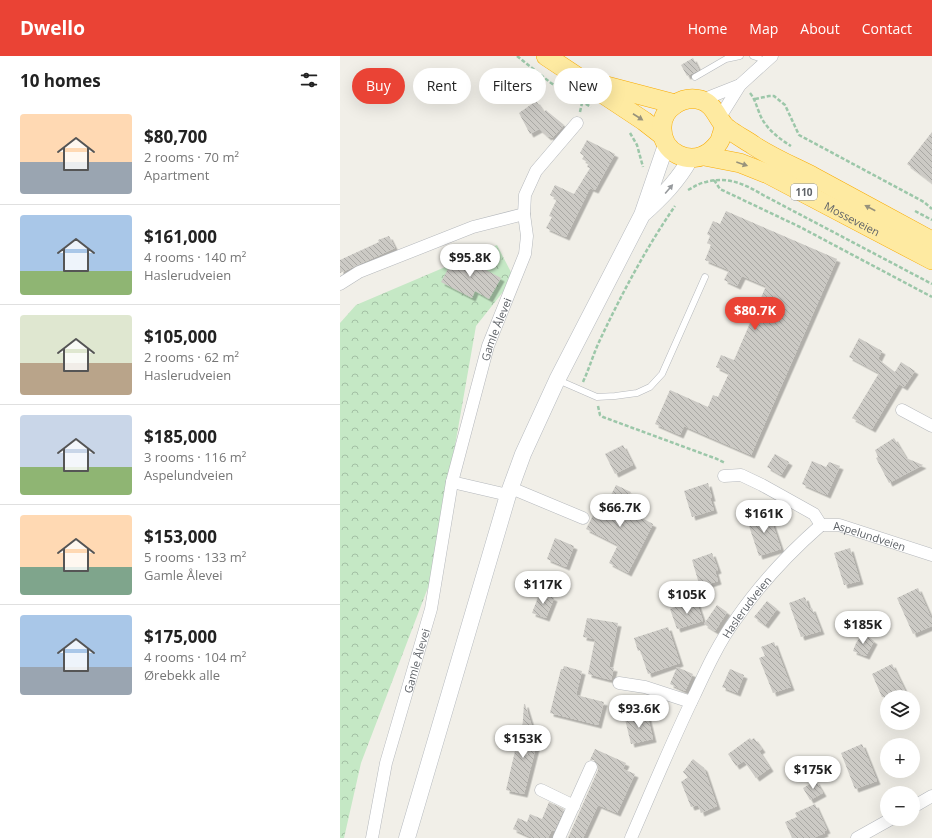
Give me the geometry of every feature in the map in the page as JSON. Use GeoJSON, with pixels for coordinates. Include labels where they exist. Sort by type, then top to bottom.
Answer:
{"type":"FeatureCollection","features":[{"type":"Feature","properties":{"kind":"highway","name":"110"},"geometry":{"type":"LineString","coordinates":[[546,56],[562,68]]}},
{"type":"Feature","properties":{"kind":"highway","name":"110"},"geometry":{"type":"LineString","coordinates":[[612,88],[675,104],[689,99],[702,100],[714,108],[722,121]]}},
{"type":"Feature","properties":{"kind":"highway","name":"110"},"geometry":{"type":"LineString","coordinates":[[612,100],[644,121],[677,155],[697,157]]}},
{"type":"Feature","properties":{"kind":"highway"},"geometry":{"type":"LineString","coordinates":[[664,140],[662,125],[665,114],[675,104]]}},
{"type":"Feature","properties":{"kind":"highway"},"geometry":{"type":"LineString","coordinates":[[697,157],[716,147],[721,137],[722,121]]}},
{"type":"Feature","properties":{"kind":"highway","name":"Mosseveien"},"geometry":{"type":"LineString","coordinates":[[722,121],[754,146],[932,241]]}},
{"type":"Feature","properties":{"kind":"highway","name":"Mosseveien"},"geometry":{"type":"LineString","coordinates":[[697,157],[740,163],[768,174],[932,260]]}},
{"type":"Feature","properties":{"kind":"main road"},"geometry":{"type":"LineString","coordinates":[[407,838],[509,491],[523,454],[557,380],[642,215],[648,194],[656,177],[664,140]]}},
{"type":"Feature","properties":{"kind":"main road"},"geometry":{"type":"LineString","coordinates":[[642,215],[660,200],[697,157]]}},
{"type":"Feature","properties":{"kind":"street"},"geometry":{"type":"LineString","coordinates":[[702,100],[740,85],[768,60]]}},
{"type":"Feature","properties":{"kind":"street"},"geometry":{"type":"LineString","coordinates":[[722,121],[740,85]]}},
{"type":"Feature","properties":{"kind":"street","name":"Gamle Ålevei"},"geometry":{"type":"LineString","coordinates":[[372,838],[386,763],[431,609],[452,482],[488,346],[525,254],[527,236],[524,214],[525,195],[536,172],[577,123]]}},
{"type":"Feature","properties":{"kind":"street"},"geometry":{"type":"LineString","coordinates":[[340,284],[359,272],[473,227],[524,214]]}},
{"type":"Feature","properties":{"kind":"street"},"geometry":{"type":"LineString","coordinates":[[902,410],[932,426]]}},
{"type":"Feature","properties":{"kind":"street","name":"Aspelundveien"},"geometry":{"type":"LineString","coordinates":[[724,476],[741,475],[762,485],[814,514],[821,525],[839,525],[932,555]]}},
{"type":"Feature","properties":{"kind":"street"},"geometry":{"type":"LineString","coordinates":[[452,482],[509,491],[583,518]]}},
{"type":"Feature","properties":{"kind":"street","name":"Haslerudveien"},"geometry":{"type":"LineString","coordinates":[[631,838],[691,702],[714,654],[735,620],[759,588],[807,537],[821,525]]}},
{"type":"Feature","properties":{"kind":"street"},"geometry":{"type":"LineString","coordinates":[[619,683],[645,686],[691,702]]}},
{"type":"Feature","properties":{"kind":"street"},"geometry":{"type":"LineString","coordinates":[[559,838],[591,767]]}},
{"type":"Feature","properties":{"kind":"street"},"geometry":{"type":"LineString","coordinates":[[541,790],[574,806]]}},
{"type":"Feature","properties":{"kind":"street"},"geometry":{"type":"LineString","coordinates":[[920,803],[932,796]]}},
{"type":"Feature","properties":{"kind":"street"},"geometry":{"type":"LineString","coordinates":[[857,838],[880,825]]}},
{"type":"Feature","properties":{"kind":"lane"},"geometry":{"type":"LineString","coordinates":[[695,77],[726,59],[740,56]]}},
{"type":"Feature","properties":{"kind":"lane"},"geometry":{"type":"LineString","coordinates":[[752,56],[768,60]]}},
{"type":"Feature","properties":{"kind":"lane"},"geometry":{"type":"LineString","coordinates":[[557,380],[597,397],[637,393],[650,387],[662,374],[705,276]]}},
{"type":"Feature","properties":{"kind":"path"},"geometry":{"type":"LineString","coordinates":[[517,56],[551,83],[594,109]]}},
{"type":"Feature","properties":{"kind":"path"},"geometry":{"type":"LineString","coordinates":[[740,85],[755,99],[759,114],[773,132],[793,147]]}},
{"type":"Feature","properties":{"kind":"path"},"geometry":{"type":"LineString","coordinates":[[755,99],[774,96],[785,105],[799,135],[924,202],[932,209]]}},
{"type":"Feature","properties":{"kind":"path"},"geometry":{"type":"LineString","coordinates":[[625,129],[631,134],[637,145],[643,168]]}},
{"type":"Feature","properties":{"kind":"path"},"geometry":{"type":"LineString","coordinates":[[684,191],[704,182],[725,179],[748,186],[762,195],[932,284]]}},
{"type":"Feature","properties":{"kind":"path"},"geometry":{"type":"LineString","coordinates":[[714,180],[720,189],[761,210],[800,227],[932,297]]}},
{"type":"Feature","properties":{"kind":"path"},"geometry":{"type":"LineString","coordinates":[[580,389],[600,341],[638,266],[657,233],[678,202]]}},
{"type":"Feature","properties":{"kind":"path"},"geometry":{"type":"LineString","coordinates":[[597,397],[600,415],[603,417],[717,459],[734,468],[741,475]]}},
{"type":"Feature","properties":{"kind":"green space"},"geometry":{"type":"Polygon","coordinates":[[[497,245],[514,278],[476,326],[432,577],[361,763],[344,838],[340,838],[340,323],[356,305],[497,245]]]}},
{"type":"Feature","properties":{"kind":"building"},"geometry":{"type":"Polygon","coordinates":[[[693,58],[699,70],[687,76],[681,65],[693,58]]]}},
{"type":"Feature","properties":{"kind":"building"},"geometry":{"type":"Polygon","coordinates":[[[532,104],[538,104],[544,112],[546,110],[564,125],[552,138],[549,136],[548,137],[539,129],[530,134],[519,113],[532,104]]]}},
{"type":"Feature","properties":{"kind":"building"},"geometry":{"type":"Polygon","coordinates":[[[932,132],[932,183],[907,164],[932,132]]]}},
{"type":"Feature","properties":{"kind":"building"},"geometry":{"type":"Polygon","coordinates":[[[587,140],[615,154],[595,190],[590,188],[566,237],[546,228],[552,217],[549,216],[557,199],[550,195],[555,185],[574,194],[590,168],[587,167],[589,163],[582,159],[584,156],[580,153],[587,140]]]}},
{"type":"Feature","properties":{"kind":"building"},"geometry":{"type":"Polygon","coordinates":[[[726,211],[837,259],[751,455],[684,426],[680,435],[655,424],[670,390],[708,407],[713,395],[718,397],[729,373],[716,367],[721,355],[734,360],[766,286],[742,276],[737,286],[724,280],[729,270],[705,260],[711,245],[707,243],[710,236],[707,234],[713,221],[720,224],[726,211]]]}},
{"type":"Feature","properties":{"kind":"building"},"geometry":{"type":"Polygon","coordinates":[[[389,236],[395,248],[340,273],[340,260],[379,242],[378,240],[389,236]]]}},
{"type":"Feature","properties":{"kind":"building"},"geometry":{"type":"Polygon","coordinates":[[[456,254],[501,278],[489,299],[475,291],[472,298],[441,282],[456,254]]]}},
{"type":"Feature","properties":{"kind":"building"},"geometry":{"type":"Polygon","coordinates":[[[859,338],[882,351],[878,359],[895,372],[901,362],[915,371],[904,387],[899,384],[872,429],[852,418],[879,373],[849,357],[859,338]]]}},
{"type":"Feature","properties":{"kind":"building"},"geometry":{"type":"Polygon","coordinates":[[[894,438],[906,458],[923,465],[889,483],[876,458],[878,457],[875,450],[894,438]]]}},
{"type":"Feature","properties":{"kind":"building"},"geometry":{"type":"Polygon","coordinates":[[[623,445],[633,465],[615,474],[605,454],[623,445]]]}},
{"type":"Feature","properties":{"kind":"building"},"geometry":{"type":"Polygon","coordinates":[[[775,454],[789,462],[781,475],[767,467],[775,454]]]}},
{"type":"Feature","properties":{"kind":"building"},"geometry":{"type":"Polygon","coordinates":[[[812,461],[826,467],[829,462],[840,466],[827,495],[802,484],[812,461]]]}},
{"type":"Feature","properties":{"kind":"building"},"geometry":{"type":"Polygon","coordinates":[[[708,483],[712,498],[710,498],[714,510],[692,517],[684,491],[708,483]]]}},
{"type":"Feature","properties":{"kind":"building"},"geometry":{"type":"Polygon","coordinates":[[[616,485],[631,492],[623,508],[653,524],[628,573],[609,563],[618,545],[586,529],[602,498],[608,501],[616,485]]]}},
{"type":"Feature","properties":{"kind":"building"},"geometry":{"type":"Polygon","coordinates":[[[768,511],[781,549],[759,556],[749,526],[755,524],[752,516],[768,511]]]}},
{"type":"Feature","properties":{"kind":"building"},"geometry":{"type":"Polygon","coordinates":[[[555,538],[574,546],[566,567],[547,559],[555,538]]]}},
{"type":"Feature","properties":{"kind":"building"},"geometry":{"type":"Polygon","coordinates":[[[850,548],[860,581],[844,585],[834,553],[850,548]]]}},
{"type":"Feature","properties":{"kind":"building"},"geometry":{"type":"Polygon","coordinates":[[[712,553],[718,570],[715,571],[718,581],[700,587],[692,560],[712,553]]]}},
{"type":"Feature","properties":{"kind":"building"},"geometry":{"type":"Polygon","coordinates":[[[918,588],[932,620],[932,626],[913,634],[897,598],[918,588]]]}},
{"type":"Feature","properties":{"kind":"building"},"geometry":{"type":"Polygon","coordinates":[[[540,592],[554,598],[546,618],[532,613],[540,592]]]}},
{"type":"Feature","properties":{"kind":"building"},"geometry":{"type":"Polygon","coordinates":[[[805,597],[809,609],[812,608],[821,631],[801,637],[789,603],[805,597]]]}},
{"type":"Feature","properties":{"kind":"building"},"geometry":{"type":"Polygon","coordinates":[[[696,600],[703,621],[677,629],[670,609],[696,600]]]}},
{"type":"Feature","properties":{"kind":"building"},"geometry":{"type":"Polygon","coordinates":[[[767,601],[777,609],[765,625],[754,617],[767,601]]]}},
{"type":"Feature","properties":{"kind":"building"},"geometry":{"type":"Polygon","coordinates":[[[717,605],[727,612],[715,631],[704,624],[717,605]]]}},
{"type":"Feature","properties":{"kind":"building"},"geometry":{"type":"Polygon","coordinates":[[[587,618],[618,623],[609,667],[614,668],[611,680],[588,674],[595,639],[583,637],[587,618]]]}},
{"type":"Feature","properties":{"kind":"building"},"geometry":{"type":"Polygon","coordinates":[[[668,627],[680,663],[648,674],[640,650],[638,651],[634,638],[668,627]]]}},
{"type":"Feature","properties":{"kind":"building"},"geometry":{"type":"Polygon","coordinates":[[[863,633],[874,641],[866,656],[853,651],[856,643],[863,633]]]}},
{"type":"Feature","properties":{"kind":"building"},"geometry":{"type":"Polygon","coordinates":[[[774,642],[791,687],[773,693],[759,658],[765,656],[761,647],[774,642]]]}},
{"type":"Feature","properties":{"kind":"building"},"geometry":{"type":"Polygon","coordinates":[[[892,664],[905,690],[880,690],[880,692],[872,674],[892,664]]]}},
{"type":"Feature","properties":{"kind":"building"},"geometry":{"type":"Polygon","coordinates":[[[564,666],[582,671],[576,695],[604,702],[598,725],[550,713],[561,669],[563,669],[564,666]]]}},
{"type":"Feature","properties":{"kind":"building"},"geometry":{"type":"Polygon","coordinates":[[[677,667],[693,674],[685,691],[670,684],[677,667]]]}},
{"type":"Feature","properties":{"kind":"building"},"geometry":{"type":"Polygon","coordinates":[[[730,669],[744,675],[737,693],[722,687],[730,669]]]}},
{"type":"Feature","properties":{"kind":"building"},"geometry":{"type":"Polygon","coordinates":[[[524,704],[537,743],[524,794],[506,790],[515,751],[528,755],[522,733],[524,704]]]}},
{"type":"Feature","properties":{"kind":"building"},"geometry":{"type":"Polygon","coordinates":[[[647,714],[653,739],[631,744],[625,719],[647,714]]]}},
{"type":"Feature","properties":{"kind":"building"},"geometry":{"type":"Polygon","coordinates":[[[750,738],[751,740],[754,738],[762,749],[759,751],[770,768],[756,778],[744,761],[736,766],[728,754],[750,738]]]}},
{"type":"Feature","properties":{"kind":"building"},"geometry":{"type":"Polygon","coordinates":[[[862,744],[877,781],[855,789],[841,753],[862,744]]]}},
{"type":"Feature","properties":{"kind":"building"},"geometry":{"type":"Polygon","coordinates":[[[595,749],[626,763],[623,769],[635,774],[617,813],[598,805],[583,838],[568,838],[598,770],[597,763],[594,760],[590,760],[595,749]]]}},
{"type":"Feature","properties":{"kind":"building"},"geometry":{"type":"Polygon","coordinates":[[[693,759],[704,768],[717,806],[701,813],[698,805],[691,807],[681,782],[688,777],[683,772],[693,759]]]}},
{"type":"Feature","properties":{"kind":"building"},"geometry":{"type":"Polygon","coordinates":[[[816,781],[823,793],[810,800],[803,788],[816,781]]]}},
{"type":"Feature","properties":{"kind":"building"},"geometry":{"type":"Polygon","coordinates":[[[549,802],[564,809],[554,831],[552,830],[548,838],[533,838],[513,829],[518,818],[527,822],[530,814],[542,819],[549,802]]]}},
{"type":"Feature","properties":{"kind":"building"},"geometry":{"type":"Polygon","coordinates":[[[815,804],[827,830],[824,831],[825,833],[813,838],[792,838],[785,822],[797,817],[795,813],[815,804]]]}}]}
